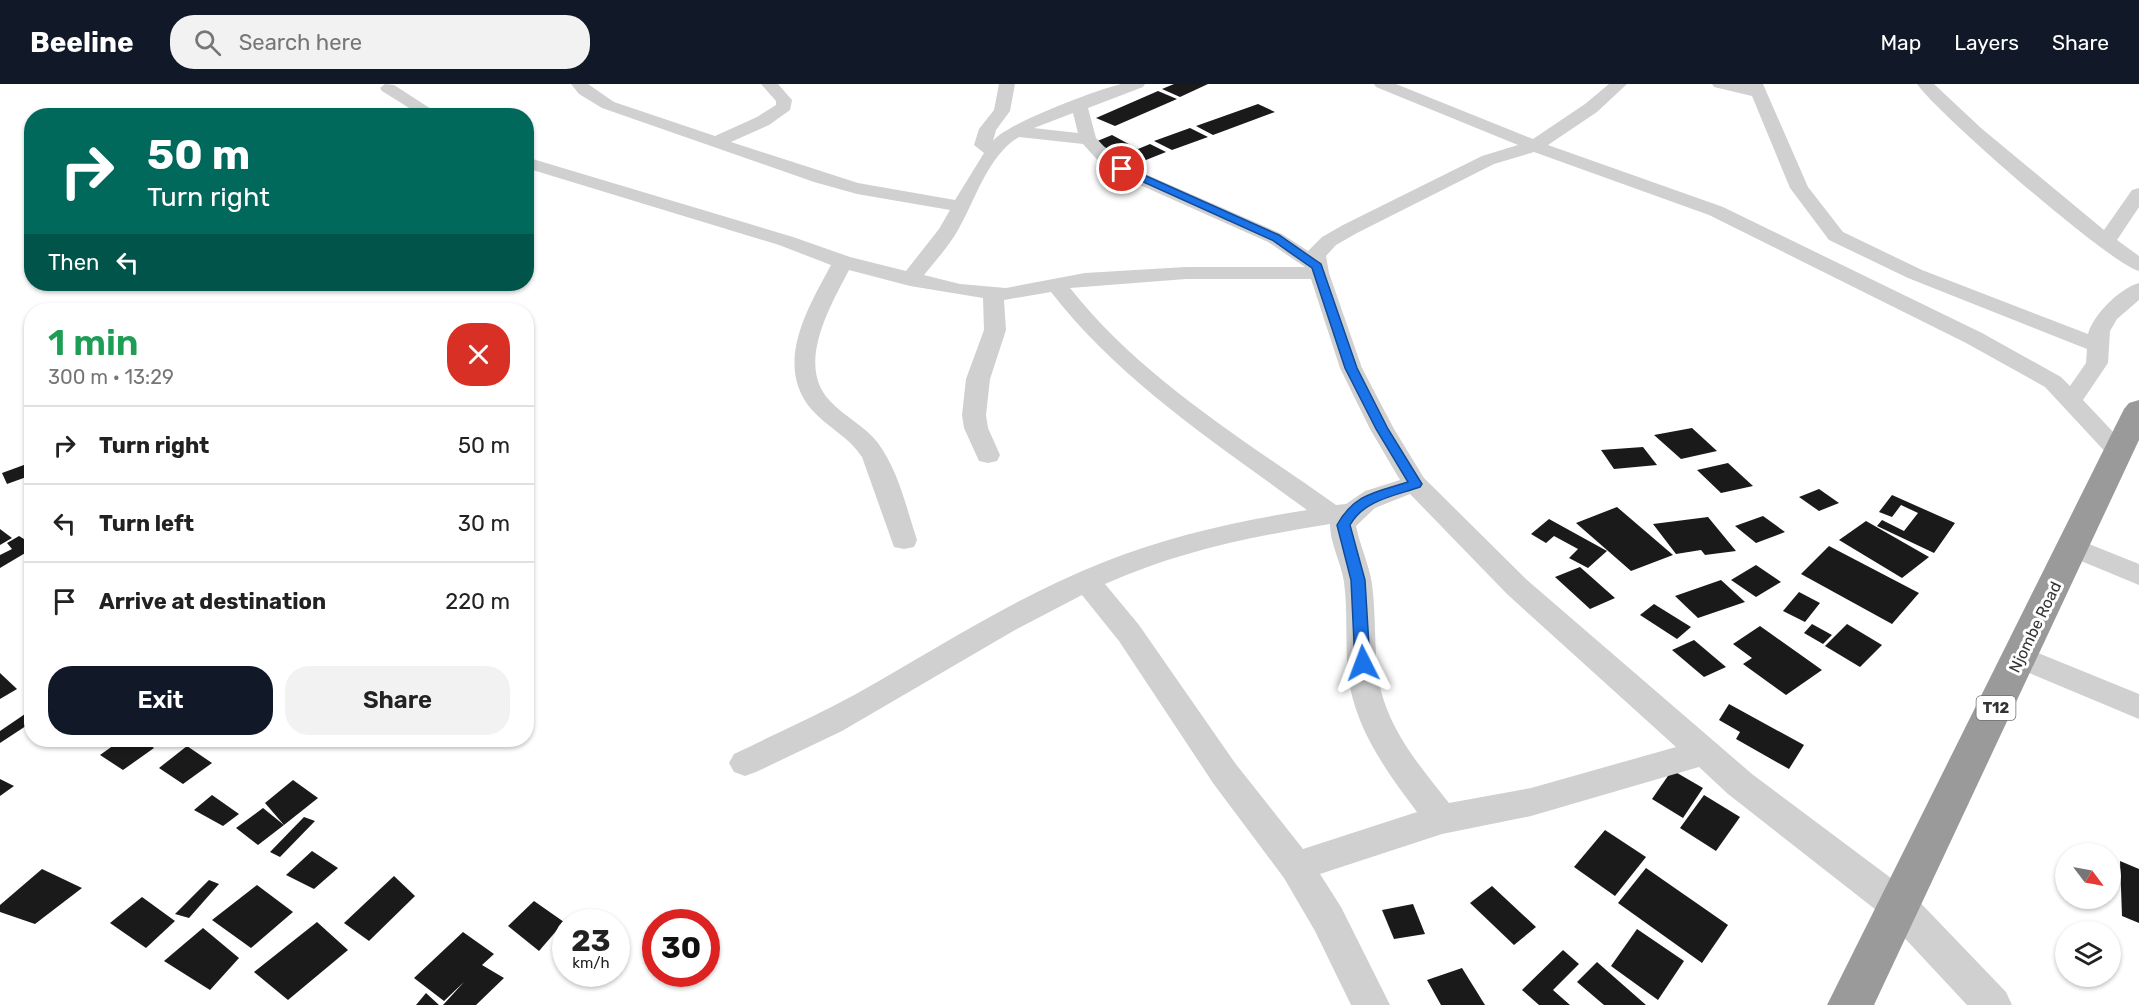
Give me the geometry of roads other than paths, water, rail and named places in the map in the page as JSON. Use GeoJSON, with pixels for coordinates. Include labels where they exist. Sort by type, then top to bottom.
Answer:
{"type":"FeatureCollection","features":[{"type":"Feature","properties":{"kind":"highway","name":"Njombe Road"},"geometry":{"type":"LineString","coordinates":[[1850,1005],[2021,657],[2139,409]]}},
{"type":"Feature","properties":{"kind":"street"},"geometry":{"type":"LineString","coordinates":[[579,84],[585,91],[608,105],[820,178],[857,188],[962,207]]}},
{"type":"Feature","properties":{"kind":"street"},"geometry":{"type":"LineString","coordinates":[[716,142],[764,121],[784,107],[784,100],[769,84]]}},
{"type":"Feature","properties":{"kind":"street"},"geometry":{"type":"LineString","coordinates":[[993,151],[983,145],[984,136],[1002,111],[1007,84]]}},
{"type":"Feature","properties":{"kind":"street"},"geometry":{"type":"LineString","coordinates":[[910,280],[948,231],[993,151],[1003,139],[1079,104],[1137,84]]}},
{"type":"Feature","properties":{"kind":"street"},"geometry":{"type":"LineString","coordinates":[[1619,84],[1591,108],[1536,146],[1502,154],[1329,242],[1316,255],[1318,270],[1351,368],[1382,429],[1415,484],[1517,587],[1740,784],[1898,905],[1993,1005]]}},
{"type":"Feature","properties":{"kind":"street"},"geometry":{"type":"LineString","coordinates":[[1720,84],[1757,88],[1799,188],[1836,236],[1925,278],[2096,345]]}},
{"type":"Feature","properties":{"kind":"street"},"geometry":{"type":"LineString","coordinates":[[1925,84],[1971,129],[2106,241],[2139,265]]}},
{"type":"Feature","properties":{"kind":"street"},"geometry":{"type":"LineString","coordinates":[[1390,86],[1536,146],[1716,212],[1974,338],[2053,382],[2119,451]]}},
{"type":"Feature","properties":{"kind":"street"},"geometry":{"type":"LineString","coordinates":[[388,88],[421,108]]}},
{"type":"Feature","properties":{"kind":"street"},"geometry":{"type":"LineString","coordinates":[[1079,104],[1088,138],[1107,160],[1275,238],[1318,270]]}},
{"type":"Feature","properties":{"kind":"street"},"geometry":{"type":"LineString","coordinates":[[1485,125],[1502,154]]}},
{"type":"Feature","properties":{"kind":"street"},"geometry":{"type":"LineString","coordinates":[[1012,133],[1033,132],[1088,138]]}},
{"type":"Feature","properties":{"kind":"street"},"geometry":{"type":"LineString","coordinates":[[534,165],[910,280],[993,293],[1024,292],[1085,279],[1175,273],[1318,270]]}},
{"type":"Feature","properties":{"kind":"street"},"geometry":{"type":"LineString","coordinates":[[2106,241],[2139,194]]}},
{"type":"Feature","properties":{"kind":"street"},"geometry":{"type":"LineString","coordinates":[[843,261],[816,316],[804,357],[803,378],[814,397],[829,414],[855,433],[869,448],[884,481],[904,540]]}},
{"type":"Feature","properties":{"kind":"street"},"geometry":{"type":"LineString","coordinates":[[1057,285],[1085,321],[1166,395],[1341,514],[1358,580],[1363,677],[1368,700],[1379,731],[1397,761],[1442,819]]}},
{"type":"Feature","properties":{"kind":"street"},"geometry":{"type":"LineString","coordinates":[[2070,402],[2094,369],[2099,331],[2109,315],[2139,289]]}},
{"type":"Feature","properties":{"kind":"street"},"geometry":{"type":"LineString","coordinates":[[988,455],[976,428],[974,415],[978,379],[995,330],[993,293]]}},
{"type":"Feature","properties":{"kind":"street"},"geometry":{"type":"LineString","coordinates":[[745,763],[830,722],[1061,592],[1115,568],[1217,536],[1341,514],[1367,500],[1415,484]]}},
{"type":"Feature","properties":{"kind":"street"},"geometry":{"type":"LineString","coordinates":[[2074,547],[2139,575]]}},
{"type":"Feature","properties":{"kind":"street"},"geometry":{"type":"LineString","coordinates":[[1086,581],[1129,633],[1224,773],[1296,867],[1328,919],[1371,1005]]}},
{"type":"Feature","properties":{"kind":"street"},"geometry":{"type":"LineString","coordinates":[[2021,657],[2139,707]]}},
{"type":"Feature","properties":{"kind":"street"},"geometry":{"type":"LineString","coordinates":[[1296,867],[1442,819],[1531,802],[1705,752]]}}]}
